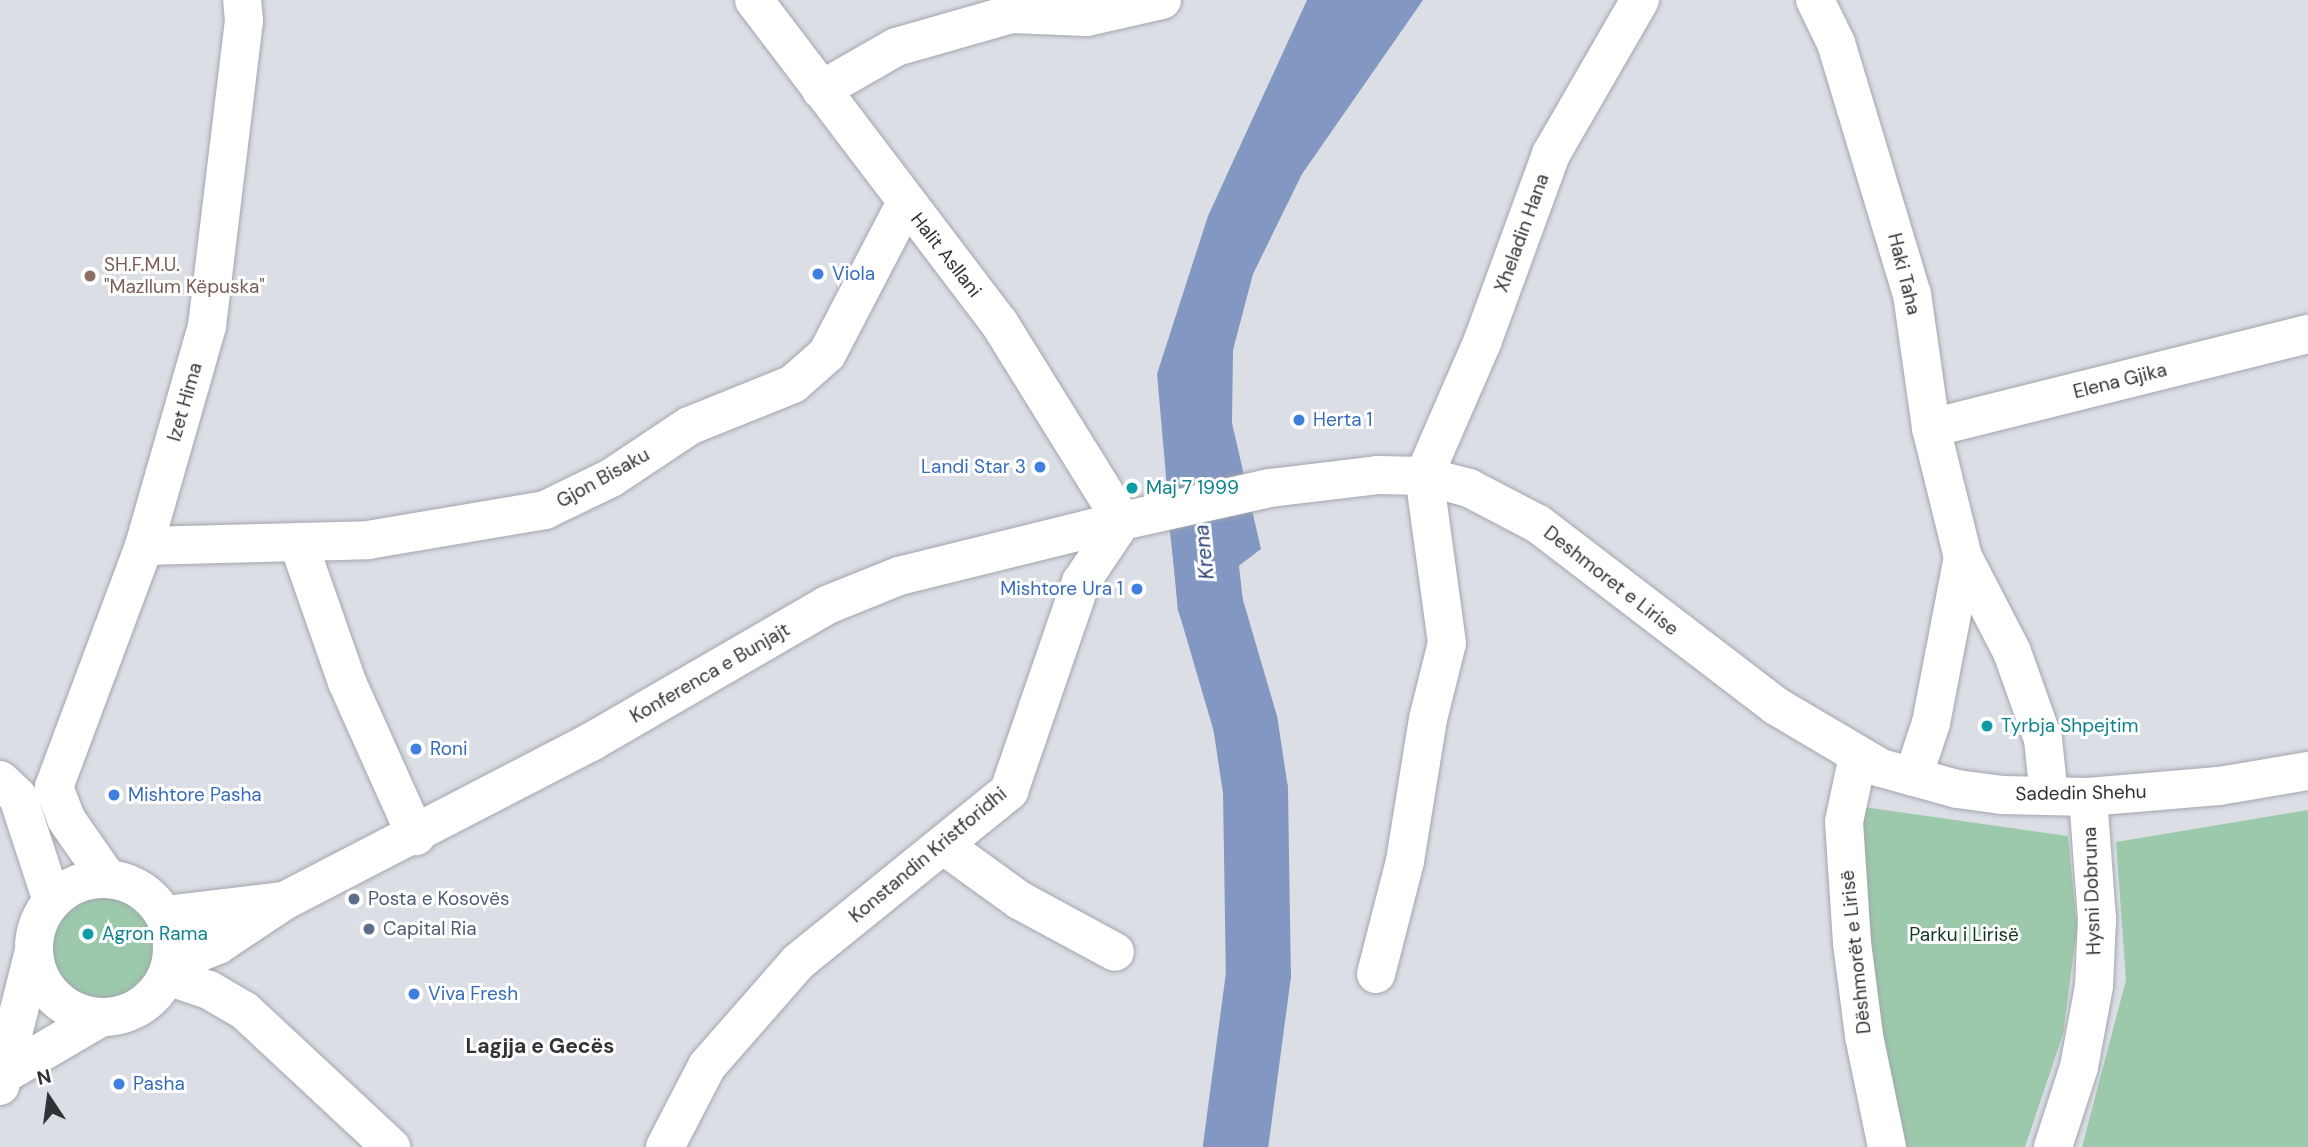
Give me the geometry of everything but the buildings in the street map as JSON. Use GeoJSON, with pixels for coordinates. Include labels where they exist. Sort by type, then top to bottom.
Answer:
{"type":"FeatureCollection","features":[{"type":"Feature","properties":{"kind":"street","name":"Izet Hima"},"geometry":{"type":"LineString","coordinates":[[54,786],[144,545],[207,326],[244,21],[242,0]]}},
{"type":"Feature","properties":{"kind":"street","name":"Halit Asllani"},"geometry":{"type":"LineString","coordinates":[[754,0],[905,204],[999,323],[1122,521]]}},
{"type":"Feature","properties":{"kind":"street"},"geometry":{"type":"LineString","coordinates":[[821,90],[896,47],[1012,14],[1087,18],[1162,0]]}},
{"type":"Feature","properties":{"kind":"street","name":"Xheladin Hana"},"geometry":{"type":"LineString","coordinates":[[1424,476],[1483,340],[1551,154],[1640,0]]}},
{"type":"Feature","properties":{"kind":"street","name":"Haki Taha"},"geometry":{"type":"LineString","coordinates":[[1815,0],[1836,43],[1912,294],[1931,428],[1963,557],[2017,664],[2043,739],[2049,796]]}},
{"type":"Feature","properties":{"kind":"street","name":"Gjon Bisaku"},"geometry":{"type":"LineString","coordinates":[[144,545],[368,540],[545,510],[611,478],[689,426],[793,384],[827,354],[905,204]]}},
{"type":"Feature","properties":{"kind":"street","name":"Elena Gjika"},"geometry":{"type":"LineString","coordinates":[[1931,428],[2308,334]]}},
{"type":"Feature","properties":{"kind":"street","name":"Konferenca e Bunjajt"},"geometry":{"type":"LineString","coordinates":[[169,970],[218,945],[284,901],[416,836],[591,742],[827,605],[899,576],[1122,521],[1263,490],[1377,475],[1424,476]]}},
{"type":"Feature","properties":{"kind":"street"},"geometry":{"type":"LineString","coordinates":[[1376,974],[1405,861],[1428,719],[1447,643],[1424,476]]}},
{"type":"Feature","properties":{"kind":"street","name":"Deshmoret e Lirise"},"geometry":{"type":"LineString","coordinates":[[1424,476],[1469,488],[1538,524],[1776,706],[1858,757]]}},
{"type":"Feature","properties":{"kind":"street","name":"Konstandin Kristforidhi"},"geometry":{"type":"LineString","coordinates":[[665,1147],[707,1066],[798,962],[1009,791],[1081,582],[1122,521]]}},
{"type":"Feature","properties":{"kind":"street"},"geometry":{"type":"LineString","coordinates":[[299,542],[347,681],[416,836]]}},
{"type":"Feature","properties":{"kind":"street","name":"Haki Taha"},"geometry":{"type":"LineString","coordinates":[[1913,777],[1931,723],[1963,557]]}},
{"type":"Feature","properties":{"kind":"street","name":"Sadedin Shehu"},"geometry":{"type":"LineString","coordinates":[[1858,757],[1913,777],[1969,790],[2049,796],[2088,797],[2219,786],[2308,771]]}},
{"type":"Feature","properties":{"kind":"street","name":"Dëshmorët e Lirisë"},"geometry":{"type":"LineString","coordinates":[[1858,757],[1844,822],[1851,930],[1875,1145]]}},
{"type":"Feature","properties":{"kind":"street"},"geometry":{"type":"LineString","coordinates":[[52,901],[9,788],[54,786],[66,819],[108,878]]}},
{"type":"Feature","properties":{"kind":"street","name":"Hysni Dobruna"},"geometry":{"type":"LineString","coordinates":[[2053,1147],[2079,1067],[2094,986],[2097,919],[2088,797]]}},
{"type":"Feature","properties":{"kind":"street"},"geometry":{"type":"LineString","coordinates":[[943,845],[1019,900],[1115,952]]}},
{"type":"Feature","properties":{"kind":"street"},"geometry":{"type":"LineString","coordinates":[[108,878],[131,884],[150,897],[165,915],[171,931],[169,970],[140,1007],[100,1018],[1,1077],[33,955],[40,917],[52,901],[68,888],[108,878]]}},
{"type":"Feature","properties":{"kind":"street","name":"Konferenca e Bunjajt"},"geometry":{"type":"LineString","coordinates":[[165,915],[284,901]]}},
{"type":"Feature","properties":{"kind":"street"},"geometry":{"type":"LineString","coordinates":[[33,955],[38,974],[62,1005],[100,1018]]}},
{"type":"Feature","properties":{"kind":"street"},"geometry":{"type":"LineString","coordinates":[[169,970],[245,1011],[391,1147]]}},
{"type":"Feature","properties":{"kind":"green space","name":"Parku i Lirisë"},"geometry":{"type":"Polygon","coordinates":[[[1842,804],[2068,836],[2077,928],[2063,1034],[2025,1147],[1901,1147],[1842,804]]]}},
{"type":"Feature","properties":{"kind":"green space"},"geometry":{"type":"Polygon","coordinates":[[[2308,810],[2308,1147],[2082,1147],[2126,980],[2116,842],[2308,810]]]}},
{"type":"Feature","properties":{"kind":"green space"},"geometry":{"type":"Polygon","coordinates":[[[105,895],[125,899],[143,910],[154,928],[158,948],[154,968],[143,986],[125,997],[105,1001],[85,997],[67,986],[56,968],[52,948],[56,928],[67,910],[85,899],[105,895]]]}},
{"type":"Feature","properties":{"kind":"water"},"geometry":{"type":"Polygon","coordinates":[[[1307,0],[1423,0],[1302,174],[1253,274],[1233,350],[1232,423],[1261,549],[1178,612],[1157,374],[1208,216],[1307,0]]]}},
{"type":"Feature","properties":{"kind":"waterway","name":"Krena"},"geometry":{"type":"LineString","coordinates":[[1199,502],[1210,604],[1245,724],[1255,790],[1258,974],[1235,1147]]}},
{"type":"Feature","properties":{"kind":"place","name":"Viola"},"geometry":{"type":"Point","coordinates":[818,274]}},
{"type":"Feature","properties":{"kind":"place","name":"SH.F.M.U. \"Mazllum Këpuska\""},"geometry":{"type":"Point","coordinates":[90,276]}},
{"type":"Feature","properties":{"kind":"place","name":"Herta 1"},"geometry":{"type":"Point","coordinates":[1299,420]}},
{"type":"Feature","properties":{"kind":"place","name":"Landi Star 3"},"geometry":{"type":"Point","coordinates":[1040,467]}},
{"type":"Feature","properties":{"kind":"place","name":"Maj 7 1999"},"geometry":{"type":"Point","coordinates":[1132,488]}},
{"type":"Feature","properties":{"kind":"place","name":"Mishtore Ura 1"},"geometry":{"type":"Point","coordinates":[1137,589]}},
{"type":"Feature","properties":{"kind":"place","name":"Tyrbja Shpejtim"},"geometry":{"type":"Point","coordinates":[1987,726]}},
{"type":"Feature","properties":{"kind":"place","name":"Roni"},"geometry":{"type":"Point","coordinates":[416,749]}},
{"type":"Feature","properties":{"kind":"place","name":"Mishtore Pasha"},"geometry":{"type":"Point","coordinates":[114,795]}},
{"type":"Feature","properties":{"kind":"place","name":"Posta e Kosovës"},"geometry":{"type":"Point","coordinates":[354,899]}},
{"type":"Feature","properties":{"kind":"place","name":"Capital Ria"},"geometry":{"type":"Point","coordinates":[369,929]}},
{"type":"Feature","properties":{"kind":"place","name":"Agron Rama"},"geometry":{"type":"Point","coordinates":[88,934]}},
{"type":"Feature","properties":{"kind":"place","name":"Viva Fresh"},"geometry":{"type":"Point","coordinates":[414,994]}},
{"type":"Feature","properties":{"kind":"place","name":"Pasha"},"geometry":{"type":"Point","coordinates":[119,1084]}},
{"type":"Feature","properties":{"kind":"district","name":"Lagjja e Gecës"},"geometry":{"type":"Point","coordinates":[540,1046]}}]}
